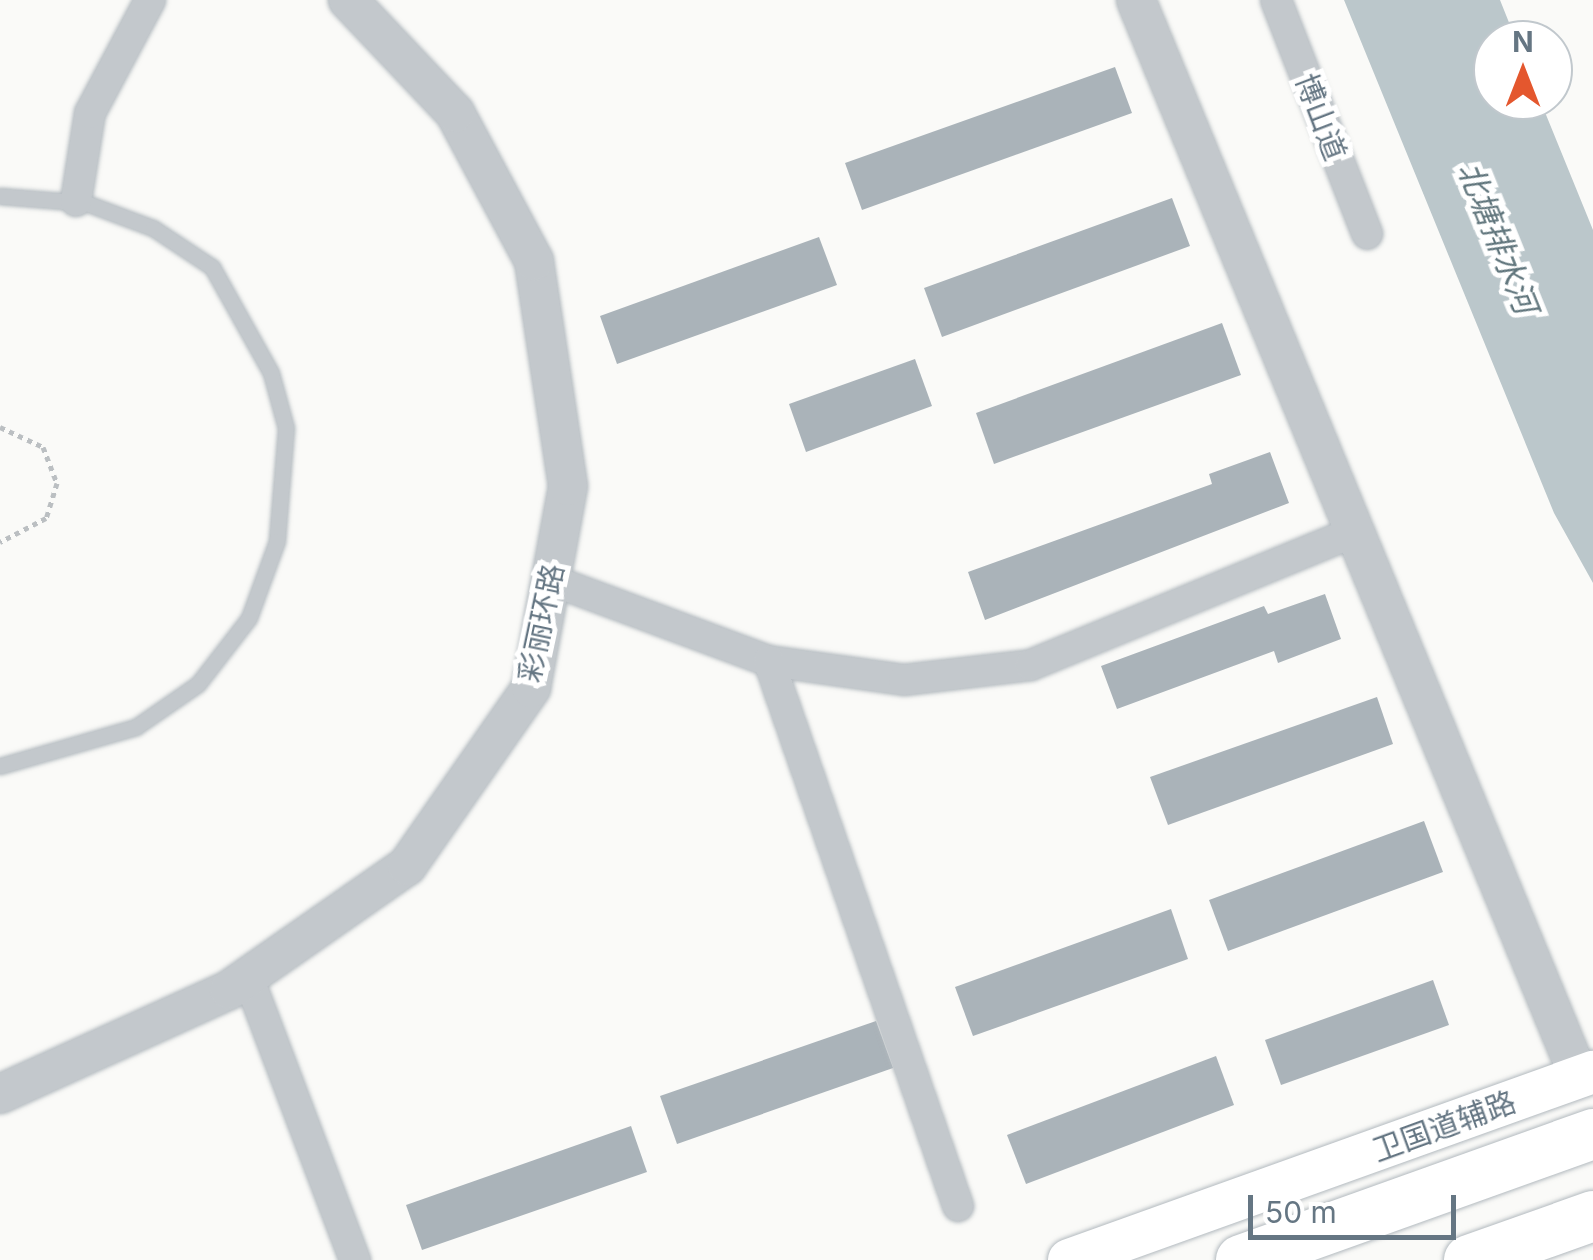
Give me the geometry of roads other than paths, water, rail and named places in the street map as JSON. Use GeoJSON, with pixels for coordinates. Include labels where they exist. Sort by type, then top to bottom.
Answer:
{"type":"FeatureCollection","features":[{"type":"Feature","properties":{"kind":"highway"},"geometry":{"type":"LineString","coordinates":[[1241,1260],[1593,1134]]}},
{"type":"Feature","properties":{"kind":"highway"},"geometry":{"type":"LineString","coordinates":[[1468,1260],[1593,1216]]}},
{"type":"Feature","properties":{"kind":"main road","name":"卫国道辅路"},"geometry":{"type":"LineString","coordinates":[[1069,1260],[1586,1075]]}},
{"type":"Feature","properties":{"kind":"street"},"geometry":{"type":"LineString","coordinates":[[76,202],[90,113],[150,0]]}},
{"type":"Feature","properties":{"kind":"street","name":"彩丽环路"},"geometry":{"type":"LineString","coordinates":[[0,1094],[248,977],[407,866],[531,688],[568,486],[534,261],[455,113],[348,0]]}},
{"type":"Feature","properties":{"kind":"street"},"geometry":{"type":"LineString","coordinates":[[1136,0],[1352,533],[1586,1075]]}},
{"type":"Feature","properties":{"kind":"street","name":"博山道"},"geometry":{"type":"LineString","coordinates":[[1276,0],[1366,234]]}},
{"type":"Feature","properties":{"kind":"street"},"geometry":{"type":"LineString","coordinates":[[551,580],[769,661],[904,680],[1031,665],[1352,533]]}},
{"type":"Feature","properties":{"kind":"street"},"geometry":{"type":"LineString","coordinates":[[769,661],[958,1206]]}},
{"type":"Feature","properties":{"kind":"street"},"geometry":{"type":"LineString","coordinates":[[248,977],[355,1260]]}},
{"type":"Feature","properties":{"kind":"lane"},"geometry":{"type":"LineString","coordinates":[[0,196],[76,202],[182,247],[212,267],[242,310],[286,428],[277,541],[249,618],[198,684],[136,726],[0,766]]}},
{"type":"Feature","properties":{"kind":"water","name":"北塘排水河"},"geometry":{"type":"Polygon","coordinates":[[[1344,0],[1500,0],[1508,20],[1473,20],[1473,120],[1548,120],[1593,230],[1593,583],[1554,513],[1344,0]]]}}]}
